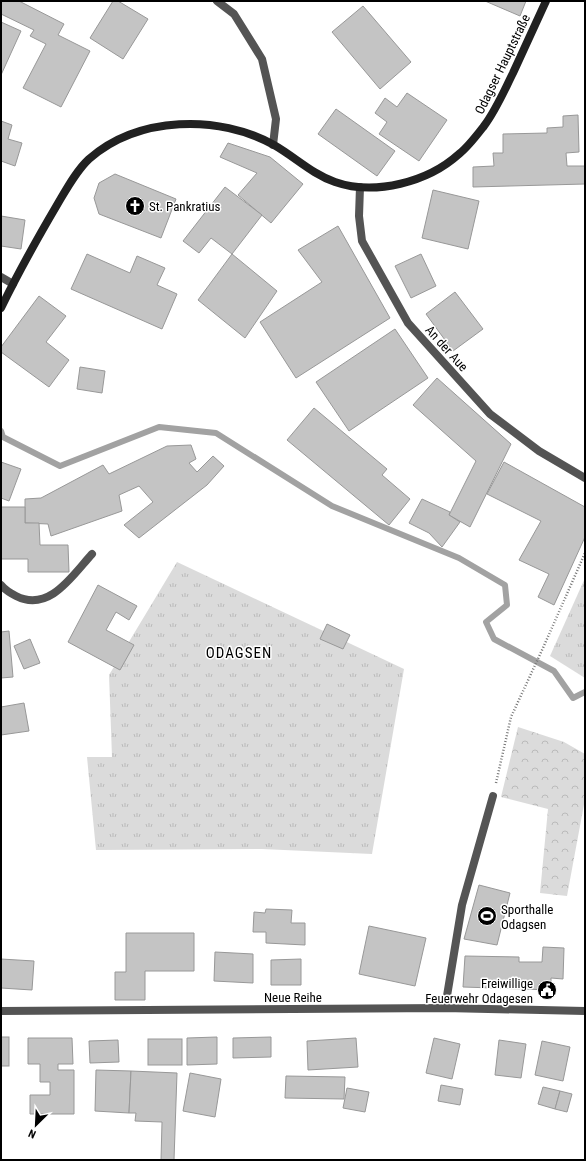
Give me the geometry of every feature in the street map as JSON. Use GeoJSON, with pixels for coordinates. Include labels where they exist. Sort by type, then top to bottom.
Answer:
{"type":"FeatureCollection","features":[{"type":"Feature","properties":{"kind":"main road","name":"Odagser Hauptstraße"},"geometry":{"type":"LineString","coordinates":[[1,308],[13,284],[71,183],[89,159],[115,142],[141,131],[175,124],[209,124],[243,132],[273,145],[315,173],[336,183],[360,187],[393,186],[428,174],[459,154],[484,125],[501,98],[546,1]]}},
{"type":"Feature","properties":{"kind":"street"},"geometry":{"type":"LineString","coordinates":[[217,1],[234,14],[262,59],[276,119],[273,145]]}},
{"type":"Feature","properties":{"kind":"street","name":"An der Aue"},"geometry":{"type":"LineString","coordinates":[[360,187],[359,216],[362,241],[408,323],[490,414],[539,451],[585,478]]}},
{"type":"Feature","properties":{"kind":"street"},"geometry":{"type":"LineString","coordinates":[[1,277],[13,284]]}},
{"type":"Feature","properties":{"kind":"street"},"geometry":{"type":"LineString","coordinates":[[1,585],[5,590],[23,600],[42,601],[59,590],[92,554]]}},
{"type":"Feature","properties":{"kind":"street"},"geometry":{"type":"LineString","coordinates":[[445,1008],[462,905],[492,796]]}},
{"type":"Feature","properties":{"kind":"street","name":"Neue Reihe"},"geometry":{"type":"LineString","coordinates":[[1,1011],[445,1008],[585,1011]]}},
{"type":"Feature","properties":{"kind":"path"},"geometry":{"type":"LineString","coordinates":[[492,796],[511,717],[544,648],[585,553]]}},
{"type":"Feature","properties":{"kind":"green space"},"geometry":{"type":"Polygon","coordinates":[[[177,562],[404,669],[372,854],[262,849],[96,850],[87,757],[112,757],[109,675],[177,562]]]}},
{"type":"Feature","properties":{"kind":"green space"},"geometry":{"type":"Polygon","coordinates":[[[585,578],[585,678],[550,656],[585,578]]]}},
{"type":"Feature","properties":{"kind":"green space"},"geometry":{"type":"Polygon","coordinates":[[[518,727],[564,742],[585,754],[585,799],[567,896],[540,893],[548,809],[501,797],[518,727]]]}},
{"type":"Feature","properties":{"kind":"building"},"geometry":{"type":"Polygon","coordinates":[[[1,1],[19,1],[64,24],[58,35],[90,51],[61,107],[23,88],[46,44],[30,36],[34,30],[1,14],[1,1]]]}},
{"type":"Feature","properties":{"kind":"building"},"geometry":{"type":"Polygon","coordinates":[[[113,1],[118,1],[148,19],[123,59],[90,38],[113,1]]]}},
{"type":"Feature","properties":{"kind":"building"},"geometry":{"type":"Polygon","coordinates":[[[485,1],[526,1],[520,16],[485,1]]]}},
{"type":"Feature","properties":{"kind":"building"},"geometry":{"type":"Polygon","coordinates":[[[363,6],[411,62],[380,89],[332,32],[363,6]]]}},
{"type":"Feature","properties":{"kind":"building"},"geometry":{"type":"Polygon","coordinates":[[[1,22],[21,31],[1,75],[1,22]]]}},
{"type":"Feature","properties":{"kind":"building"},"geometry":{"type":"Polygon","coordinates":[[[407,93],[447,120],[419,161],[379,134],[387,122],[375,113],[385,98],[397,107],[407,93]]]}},
{"type":"Feature","properties":{"kind":"building"},"geometry":{"type":"Polygon","coordinates":[[[336,109],[395,151],[377,176],[318,134],[336,109]]]}},
{"type":"Feature","properties":{"kind":"building"},"geometry":{"type":"Polygon","coordinates":[[[578,115],[579,152],[566,153],[567,166],[585,166],[585,184],[473,187],[473,167],[494,166],[493,153],[503,153],[503,134],[547,133],[547,128],[563,127],[563,116],[578,115]]]}},
{"type":"Feature","properties":{"kind":"building"},"geometry":{"type":"Polygon","coordinates":[[[1,121],[12,125],[8,139],[22,143],[15,166],[1,161],[1,121]]]}},
{"type":"Feature","properties":{"kind":"building"},"geometry":{"type":"Polygon","coordinates":[[[228,143],[270,157],[303,184],[271,223],[238,195],[257,173],[220,157],[228,143]]]}},
{"type":"Feature","properties":{"kind":"building","name":"St. Pankratius"},"geometry":{"type":"Polygon","coordinates":[[[115,174],[176,199],[161,238],[99,214],[94,198],[99,183],[115,174]]]}},
{"type":"Feature","properties":{"kind":"building"},"geometry":{"type":"Polygon","coordinates":[[[225,187],[262,215],[232,254],[211,238],[199,253],[183,241],[225,187]]]}},
{"type":"Feature","properties":{"kind":"building"},"geometry":{"type":"Polygon","coordinates":[[[433,190],[479,201],[468,249],[422,238],[433,190]]]}},
{"type":"Feature","properties":{"kind":"building"},"geometry":{"type":"Polygon","coordinates":[[[1,216],[25,220],[21,249],[1,246],[1,216]]]}},
{"type":"Feature","properties":{"kind":"building"},"geometry":{"type":"Polygon","coordinates":[[[338,226],[390,318],[296,378],[260,322],[322,282],[298,250],[338,226]]]}},
{"type":"Feature","properties":{"kind":"building"},"geometry":{"type":"Polygon","coordinates":[[[87,254],[130,273],[137,256],[165,268],[157,285],[177,294],[162,329],[71,289],[87,254]]]}},
{"type":"Feature","properties":{"kind":"building"},"geometry":{"type":"Polygon","coordinates":[[[232,254],[277,291],[245,338],[198,300],[232,254]]]}},
{"type":"Feature","properties":{"kind":"building"},"geometry":{"type":"Polygon","coordinates":[[[421,254],[436,286],[411,298],[395,266],[421,254]]]}},
{"type":"Feature","properties":{"kind":"building"},"geometry":{"type":"Polygon","coordinates":[[[455,292],[483,329],[453,351],[426,314],[455,292]]]}},
{"type":"Feature","properties":{"kind":"building"},"geometry":{"type":"Polygon","coordinates":[[[39,296],[66,316],[46,342],[69,360],[49,387],[1,352],[1,347],[39,296]]]}},
{"type":"Feature","properties":{"kind":"building"},"geometry":{"type":"Polygon","coordinates":[[[395,329],[428,378],[349,431],[316,382],[395,329]]]}},
{"type":"Feature","properties":{"kind":"building"},"geometry":{"type":"Polygon","coordinates":[[[80,367],[105,371],[102,393],[77,389],[80,367]]]}},
{"type":"Feature","properties":{"kind":"building"},"geometry":{"type":"Polygon","coordinates":[[[437,378],[511,444],[470,527],[449,515],[476,461],[413,405],[437,378]]]}},
{"type":"Feature","properties":{"kind":"building"},"geometry":{"type":"Polygon","coordinates":[[[314,408],[387,469],[382,475],[410,499],[389,525],[287,440],[314,408]]]}},
{"type":"Feature","properties":{"kind":"building"},"geometry":{"type":"Polygon","coordinates":[[[191,445],[196,459],[189,463],[197,472],[213,456],[224,466],[207,485],[139,538],[124,525],[153,502],[139,486],[119,495],[122,511],[51,536],[48,524],[25,523],[25,499],[41,498],[103,465],[109,474],[167,446],[191,445]]]}},
{"type":"Feature","properties":{"kind":"building"},"geometry":{"type":"Polygon","coordinates":[[[1,462],[21,469],[9,501],[1,498],[1,462]]]}},
{"type":"Feature","properties":{"kind":"building"},"geometry":{"type":"Polygon","coordinates":[[[504,462],[585,507],[585,537],[554,605],[538,597],[549,574],[519,560],[541,521],[487,494],[504,462]]]}},
{"type":"Feature","properties":{"kind":"building"},"geometry":{"type":"Polygon","coordinates":[[[422,499],[450,512],[449,515],[460,522],[442,547],[429,533],[409,523],[422,499]]]}},
{"type":"Feature","properties":{"kind":"building"},"geometry":{"type":"Polygon","coordinates":[[[1,507],[25,507],[25,523],[39,523],[40,545],[68,545],[69,572],[28,572],[28,559],[1,559],[1,507]]]}},
{"type":"Feature","properties":{"kind":"building"},"geometry":{"type":"Polygon","coordinates":[[[98,585],[137,606],[129,620],[116,612],[106,630],[134,645],[120,670],[68,642],[98,585]]]}},
{"type":"Feature","properties":{"kind":"building"},"geometry":{"type":"Polygon","coordinates":[[[327,624],[350,635],[343,649],[320,639],[327,624]]]}},
{"type":"Feature","properties":{"kind":"building"},"geometry":{"type":"Polygon","coordinates":[[[9,631],[13,677],[1,678],[1,632],[9,631]]]}},
{"type":"Feature","properties":{"kind":"building"},"geometry":{"type":"Polygon","coordinates":[[[30,639],[40,663],[24,669],[14,646],[30,639]]]}},
{"type":"Feature","properties":{"kind":"building"},"geometry":{"type":"Polygon","coordinates":[[[24,703],[29,731],[1,735],[1,707],[24,703]]]}},
{"type":"Feature","properties":{"kind":"building","name":"Sporthalle Odagsen"},"geometry":{"type":"Polygon","coordinates":[[[479,885],[510,893],[497,945],[464,939],[479,885]]]}},
{"type":"Feature","properties":{"kind":"building"},"geometry":{"type":"Polygon","coordinates":[[[266,909],[292,910],[291,923],[305,923],[305,945],[266,943],[266,932],[253,932],[254,912],[265,913],[266,909]]]}},
{"type":"Feature","properties":{"kind":"building"},"geometry":{"type":"Polygon","coordinates":[[[369,926],[426,938],[415,986],[359,974],[369,926]]]}},
{"type":"Feature","properties":{"kind":"building"},"geometry":{"type":"Polygon","coordinates":[[[126,933],[194,933],[194,971],[145,971],[145,1000],[115,1000],[115,972],[126,972],[126,933]]]}},
{"type":"Feature","properties":{"kind":"building"},"geometry":{"type":"Polygon","coordinates":[[[543,947],[564,948],[563,979],[551,978],[551,990],[463,987],[465,956],[519,957],[519,962],[542,962],[543,947]]]}},
{"type":"Feature","properties":{"kind":"building"},"geometry":{"type":"Polygon","coordinates":[[[215,952],[253,954],[253,983],[214,981],[215,952]]]}},
{"type":"Feature","properties":{"kind":"building"},"geometry":{"type":"Polygon","coordinates":[[[1,959],[34,961],[32,990],[1,988],[1,959]]]}},
{"type":"Feature","properties":{"kind":"building"},"geometry":{"type":"Polygon","coordinates":[[[301,959],[301,985],[271,985],[271,960],[301,959]]]}},
{"type":"Feature","properties":{"kind":"building"},"geometry":{"type":"Polygon","coordinates":[[[1,1037],[9,1037],[9,1066],[1,1066],[1,1037]]]}},
{"type":"Feature","properties":{"kind":"building"},"geometry":{"type":"Polygon","coordinates":[[[217,1037],[217,1064],[187,1065],[187,1038],[217,1037]]]}},
{"type":"Feature","properties":{"kind":"building"},"geometry":{"type":"Polygon","coordinates":[[[271,1037],[271,1057],[233,1058],[233,1038],[271,1037]]]}},
{"type":"Feature","properties":{"kind":"building"},"geometry":{"type":"Polygon","coordinates":[[[28,1038],[72,1038],[73,1064],[58,1064],[58,1070],[74,1070],[74,1114],[30,1114],[30,1095],[50,1095],[50,1082],[40,1082],[40,1064],[28,1064],[28,1038]]]}},
{"type":"Feature","properties":{"kind":"building"},"geometry":{"type":"Polygon","coordinates":[[[356,1038],[358,1067],[308,1070],[307,1041],[356,1038]]]}},
{"type":"Feature","properties":{"kind":"building"},"geometry":{"type":"Polygon","coordinates":[[[434,1038],[460,1044],[452,1079],[426,1073],[434,1038]]]}},
{"type":"Feature","properties":{"kind":"building"},"geometry":{"type":"Polygon","coordinates":[[[148,1039],[182,1039],[182,1065],[148,1065],[148,1039]]]}},
{"type":"Feature","properties":{"kind":"building"},"geometry":{"type":"Polygon","coordinates":[[[118,1040],[119,1062],[90,1063],[89,1041],[118,1040]]]}},
{"type":"Feature","properties":{"kind":"building"},"geometry":{"type":"Polygon","coordinates":[[[499,1040],[526,1044],[521,1078],[495,1075],[499,1040]]]}},
{"type":"Feature","properties":{"kind":"building"},"geometry":{"type":"Polygon","coordinates":[[[542,1041],[570,1047],[563,1081],[535,1075],[542,1041]]]}},
{"type":"Feature","properties":{"kind":"building"},"geometry":{"type":"Polygon","coordinates":[[[96,1070],[131,1071],[129,1113],[95,1111],[96,1070]]]}},
{"type":"Feature","properties":{"kind":"building"},"geometry":{"type":"Polygon","coordinates":[[[131,1071],[177,1073],[174,1160],[161,1160],[162,1122],[135,1121],[136,1113],[129,1113],[131,1071]]]}},
{"type":"Feature","properties":{"kind":"building"},"geometry":{"type":"Polygon","coordinates":[[[190,1073],[221,1079],[215,1117],[183,1111],[190,1073]]]}},
{"type":"Feature","properties":{"kind":"building"},"geometry":{"type":"Polygon","coordinates":[[[286,1076],[345,1077],[344,1099],[285,1098],[286,1076]]]}},
{"type":"Feature","properties":{"kind":"building"},"geometry":{"type":"Polygon","coordinates":[[[441,1085],[463,1089],[460,1105],[438,1101],[441,1085]]]}},
{"type":"Feature","properties":{"kind":"building"},"geometry":{"type":"Polygon","coordinates":[[[543,1087],[560,1091],[555,1109],[538,1104],[543,1087]]]}},
{"type":"Feature","properties":{"kind":"building"},"geometry":{"type":"Polygon","coordinates":[[[347,1088],[369,1092],[365,1112],[343,1108],[347,1088]]]}},
{"type":"Feature","properties":{"kind":"building"},"geometry":{"type":"Polygon","coordinates":[[[560,1091],[572,1094],[567,1112],[555,1109],[560,1091]]]}},
{"type":"Feature","properties":{"kind":"waterway"},"geometry":{"type":"LineString","coordinates":[[1,431],[3,437],[60,466],[159,427],[216,433],[332,506],[459,558],[505,585],[507,605],[486,622],[494,639],[554,671],[573,698],[585,692]]}},
{"type":"Feature","properties":{"kind":"place","name":"St. Pankratius"},"geometry":{"type":"Point","coordinates":[135,206]}},
{"type":"Feature","properties":{"kind":"place","name":"Sporthalle Odagsen"},"geometry":{"type":"Point","coordinates":[487,916]}},
{"type":"Feature","properties":{"kind":"place","name":"Freiwillige Feuerwehr Odagesen"},"geometry":{"type":"Point","coordinates":[547,990]}},
{"type":"Feature","properties":{"kind":"district","name":"ODAGSEN"},"geometry":{"type":"Point","coordinates":[239,653]}}]}
